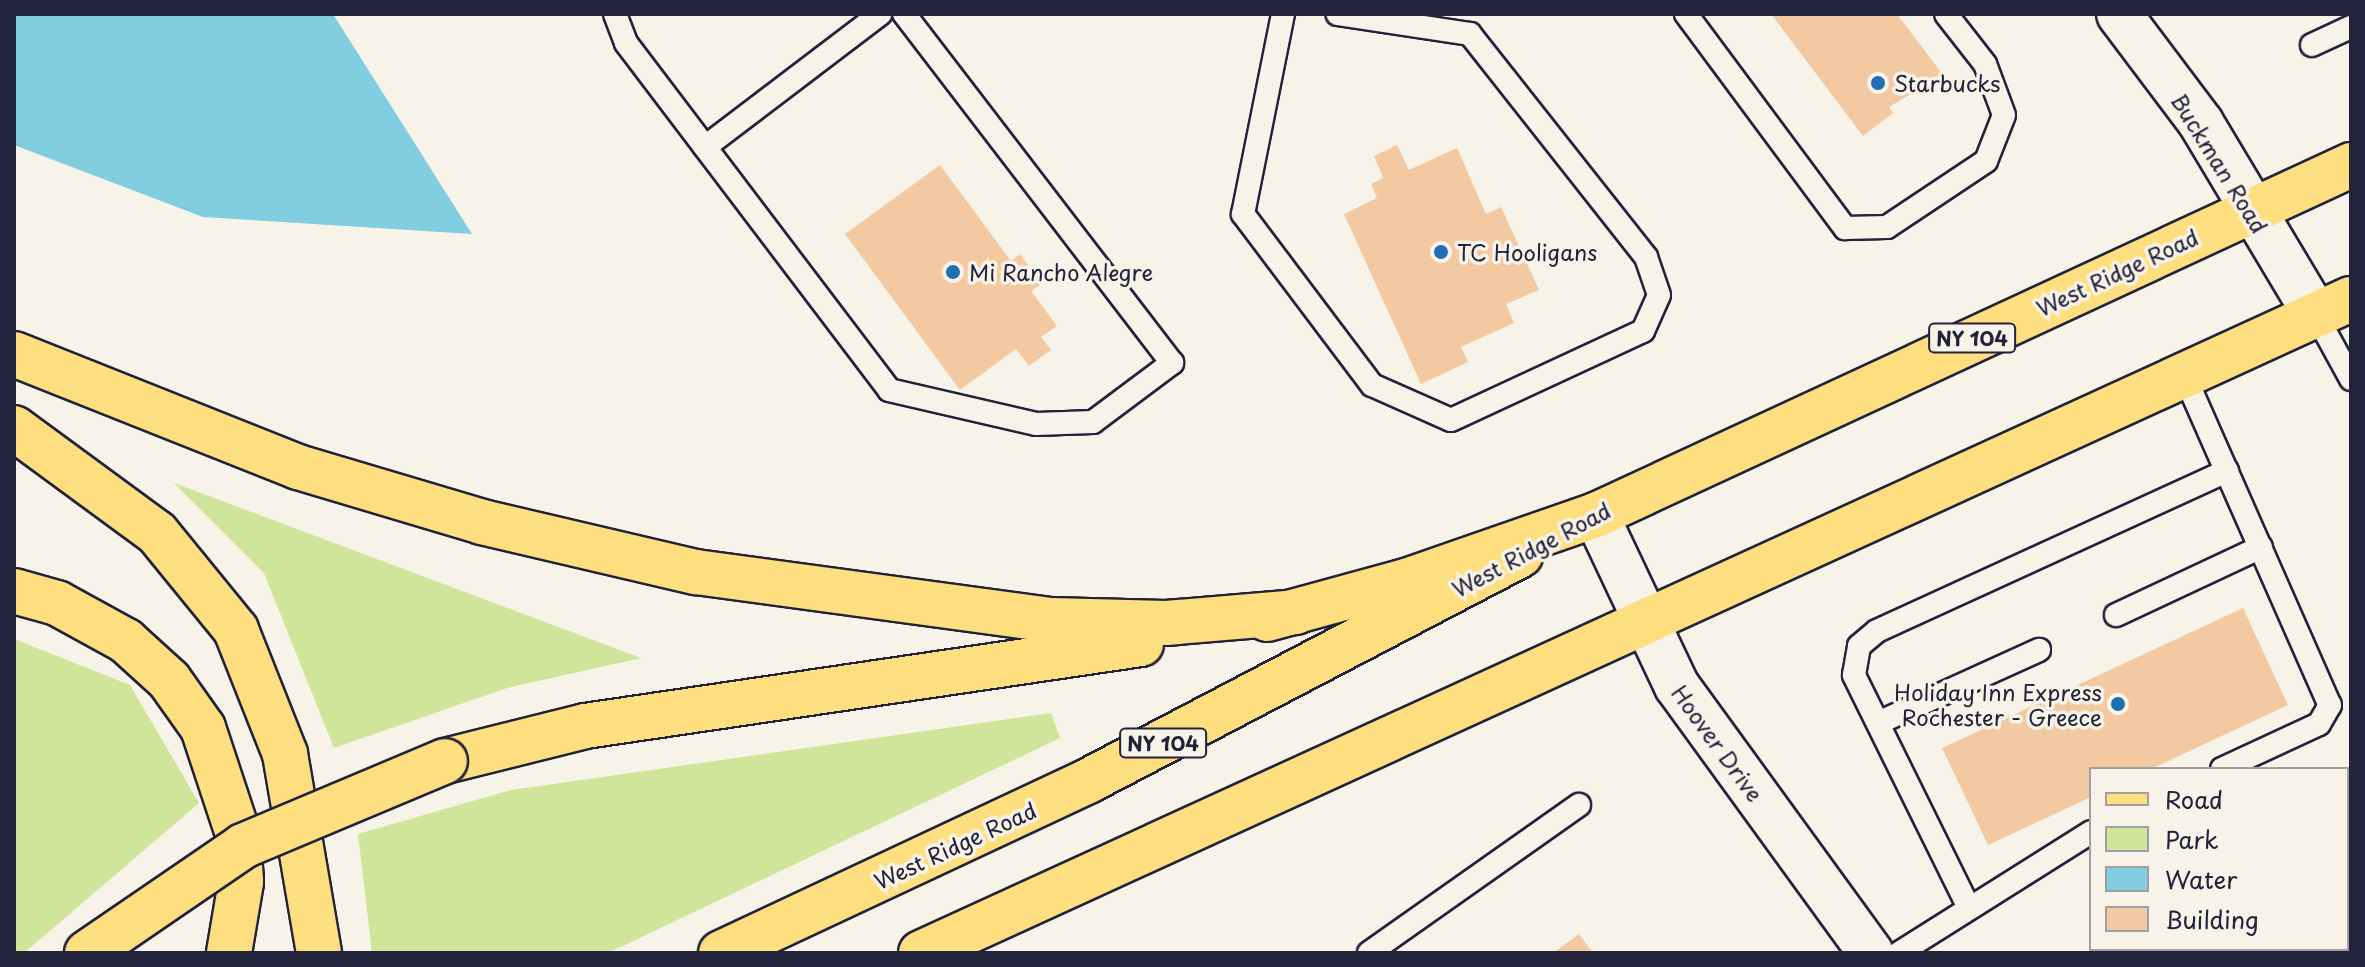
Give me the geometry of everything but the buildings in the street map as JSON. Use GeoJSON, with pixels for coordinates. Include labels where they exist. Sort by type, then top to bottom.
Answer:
{"type":"FeatureCollection","features":[{"type":"Feature","properties":{"kind":"main road","name":"West Ridge Road"},"geometry":{"type":"LineString","coordinates":[[721,953],[1102,775],[1596,515],[2351,165]]}},
{"type":"Feature","properties":{"kind":"main road"},"geometry":{"type":"LineString","coordinates":[[921,953],[1646,626],[2334,307]]}},
{"type":"Feature","properties":{"kind":"main road"},"geometry":{"type":"LineString","coordinates":[[14,354],[298,467],[482,522],[696,572],[1051,620],[1202,622],[1296,612]]}},
{"type":"Feature","properties":{"kind":"main road"},"geometry":{"type":"LineString","coordinates":[[14,428],[157,533],[236,630],[285,754],[319,953]]}},
{"type":"Feature","properties":{"kind":"main road"},"geometry":{"type":"LineString","coordinates":[[87,953],[243,846],[445,761],[585,726],[1135,645],[1296,612],[1596,515]]}},
{"type":"Feature","properties":{"kind":"main road"},"geometry":{"type":"LineString","coordinates":[[14,591],[57,603],[118,636],[169,680],[203,728],[225,778],[240,846],[229,953]]}},
{"type":"Feature","properties":{"kind":"street","name":"Buckman Road"},"geometry":{"type":"LineString","coordinates":[[2119,14],[2201,123],[2251,210],[2334,307]]}},
{"type":"Feature","properties":{"kind":"street","name":"Hoover Drive"},"geometry":{"type":"LineString","coordinates":[[1596,515],[1646,626],[1680,691],[1871,953]]}},
{"type":"Feature","properties":{"kind":"lane"},"geometry":{"type":"LineString","coordinates":[[615,14],[626,43],[889,390],[1036,424],[1093,422],[1172,363],[904,14]]}},
{"type":"Feature","properties":{"kind":"lane"},"geometry":{"type":"LineString","coordinates":[[705,147],[880,14]]}},
{"type":"Feature","properties":{"kind":"lane"},"geometry":{"type":"LineString","coordinates":[[1283,14],[1243,214],[1372,385],[1451,420],[1643,331],[1659,295],[1646,257],[1470,34],[1337,14]]}},
{"type":"Feature","properties":{"kind":"lane"},"geometry":{"type":"LineString","coordinates":[[1686,14],[1845,228],[1887,227],[1986,161],[2004,115],[1985,64],[1946,14]]}},
{"type":"Feature","properties":{"kind":"lane"},"geometry":{"type":"LineString","coordinates":[[2312,45],[2351,27]]}},
{"type":"Feature","properties":{"kind":"lane"},"geometry":{"type":"LineString","coordinates":[[2334,307],[2351,379]]}},
{"type":"Feature","properties":{"kind":"lane"},"geometry":{"type":"LineString","coordinates":[[2185,377],[2330,705],[2319,724],[2226,767]]}},
{"type":"Feature","properties":{"kind":"lane"},"geometry":{"type":"LineString","coordinates":[[1969,908],[1854,675],[1859,646],[1877,631],[2227,471]]}},
{"type":"Feature","properties":{"kind":"lane"},"geometry":{"type":"LineString","coordinates":[[2116,615],[2261,547]]}},
{"type":"Feature","properties":{"kind":"lane"},"geometry":{"type":"LineString","coordinates":[[1878,723],[2039,650]]}},
{"type":"Feature","properties":{"kind":"lane"},"geometry":{"type":"LineString","coordinates":[[1369,953],[1579,805]]}},
{"type":"Feature","properties":{"kind":"lane"},"geometry":{"type":"LineString","coordinates":[[1899,953],[2089,833]]}},
{"type":"Feature","properties":{"kind":"green space"},"geometry":{"type":"Polygon","coordinates":[[[174,483],[641,658],[507,688],[334,748],[264,573],[174,483]]]}},
{"type":"Feature","properties":{"kind":"green space"},"geometry":{"type":"Polygon","coordinates":[[[14,639],[130,685],[199,803],[24,953],[14,953],[14,639]]]}},
{"type":"Feature","properties":{"kind":"green space"},"geometry":{"type":"Polygon","coordinates":[[[1051,713],[1060,738],[608,953],[372,953],[358,834],[511,790],[1051,713]]]}},
{"type":"Feature","properties":{"kind":"water"},"geometry":{"type":"Polygon","coordinates":[[[14,14],[333,14],[472,234],[203,217],[14,145],[14,14]]]}},
{"type":"Feature","properties":{"kind":"place","name":"Starbucks"},"geometry":{"type":"Point","coordinates":[1878,83]}},
{"type":"Feature","properties":{"kind":"place","name":"TC Hooligans"},"geometry":{"type":"Point","coordinates":[1441,252]}},
{"type":"Feature","properties":{"kind":"place","name":"Mi Rancho Alegre"},"geometry":{"type":"Point","coordinates":[953,272]}},
{"type":"Feature","properties":{"kind":"place","name":"Holiday Inn Express Rochester - Greece"},"geometry":{"type":"Point","coordinates":[2118,704]}}]}
